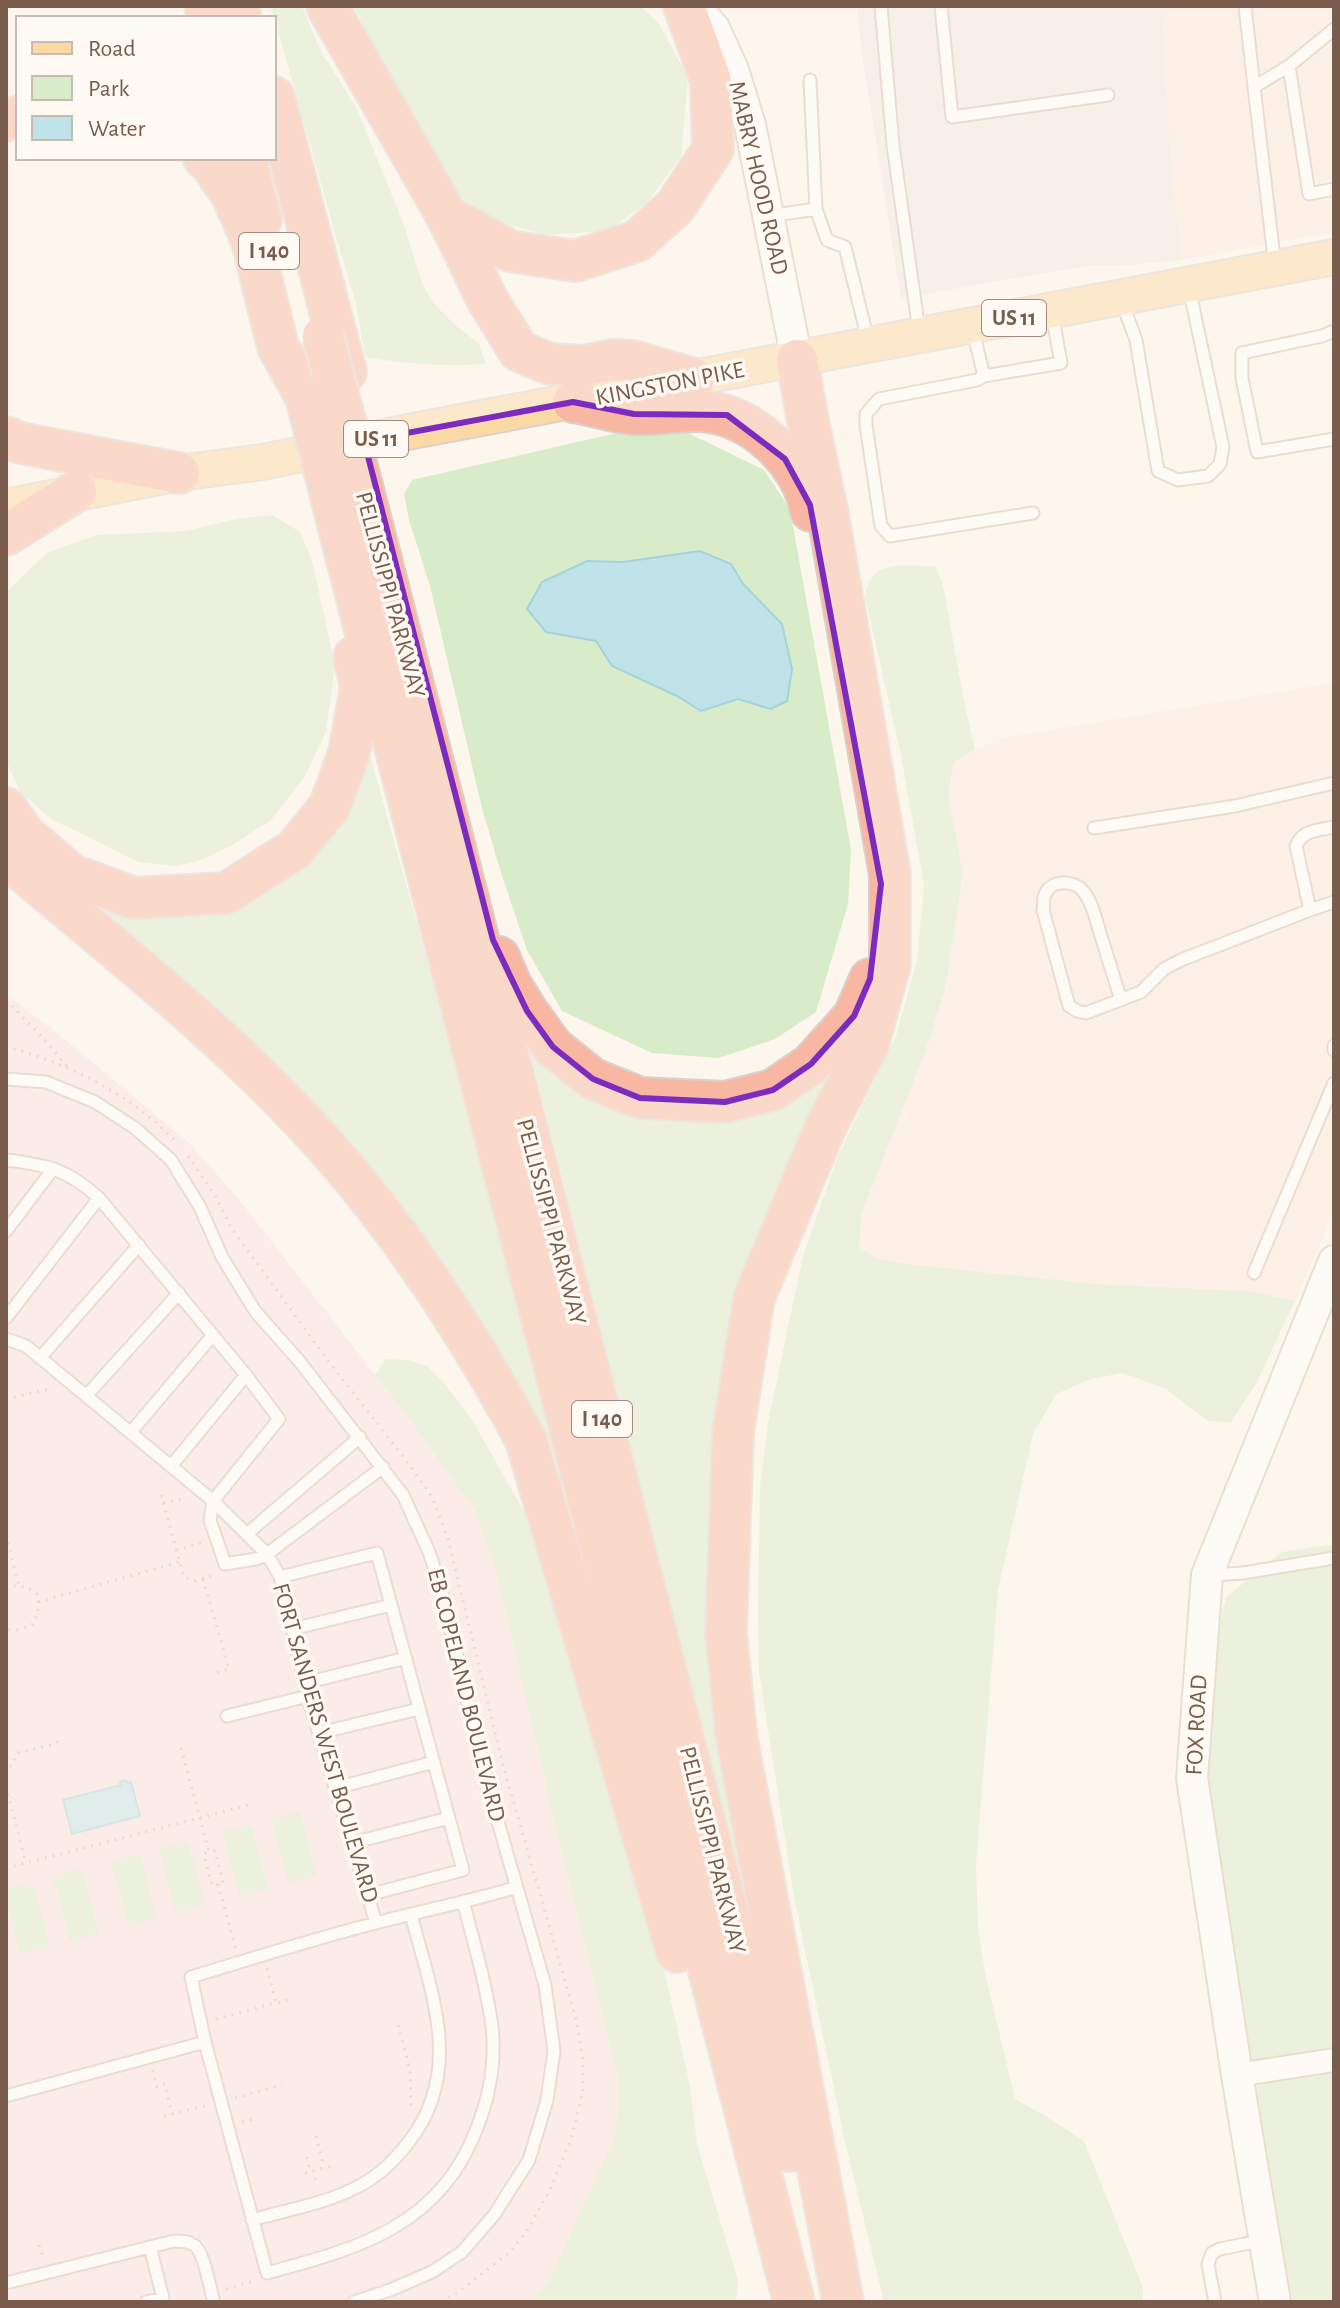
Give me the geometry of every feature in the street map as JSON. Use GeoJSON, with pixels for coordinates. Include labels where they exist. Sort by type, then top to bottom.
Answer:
{"type":"FeatureCollection","features":[{"type":"Feature","properties":{"kind":"highway"},"geometry":{"type":"LineString","coordinates":[[327,6],[447,216],[488,301],[519,351],[550,364],[583,366],[613,360],[632,361],[694,379]]}},
{"type":"Feature","properties":{"kind":"highway"},"geometry":{"type":"LineString","coordinates":[[447,216],[510,251],[575,261],[637,241],[675,207],[713,149],[711,80],[684,6]]}},
{"type":"Feature","properties":{"kind":"highway"},"geometry":{"type":"LineString","coordinates":[[276,105],[493,940],[511,985],[553,1047],[593,1079],[640,1098],[725,1102],[773,1090],[811,1064],[854,1016],[877,954],[881,917],[877,856],[810,505],[800,481],[767,439],[727,415],[701,411],[634,414],[573,402]]}},
{"type":"Feature","properties":{"kind":"highway"},"geometry":{"type":"LineString","coordinates":[[206,160],[232,195],[298,342]]}},
{"type":"Feature","properties":{"kind":"highway","name":"PELLISSIPPI PARKWAY"},"geometry":{"type":"LineString","coordinates":[[246,160],[359,540],[827,2302]]}},
{"type":"Feature","properties":{"kind":"highway","name":"PELLISSIPPI PARKWAY"},"geometry":{"type":"LineString","coordinates":[[276,160],[306,397],[359,540],[794,2302]]}},
{"type":"Feature","properties":{"kind":"highway"},"geometry":{"type":"LineString","coordinates":[[797,360],[828,515],[890,875],[890,964],[868,1045],[825,1128],[754,1298],[733,1433],[726,1632],[736,1734],[843,2302]]}},
{"type":"Feature","properties":{"kind":"highway"},"geometry":{"type":"LineString","coordinates":[[6,437],[20,443],[179,473]]}},
{"type":"Feature","properties":{"kind":"highway"},"geometry":{"type":"LineString","coordinates":[[6,535],[76,491]]}},
{"type":"Feature","properties":{"kind":"highway"},"geometry":{"type":"LineString","coordinates":[[6,808],[24,834],[72,875],[134,898],[226,893],[294,850],[330,806],[349,753],[361,688],[336,573],[359,540]]}},
{"type":"Feature","properties":{"kind":"highway"},"geometry":{"type":"LineString","coordinates":[[6,854],[219,1038],[298,1115],[369,1196],[418,1261],[526,1440],[781,2302]]}},
{"type":"Feature","properties":{"kind":"main road","name":"KINGSTON PIKE"},"geometry":{"type":"LineString","coordinates":[[6,507],[76,491],[263,462],[1334,257]]}},
{"type":"Feature","properties":{"kind":"street","name":"MABRY HOOD ROAD"},"geometry":{"type":"LineString","coordinates":[[695,6],[714,28],[733,70],[750,125],[797,360]]}},
{"type":"Feature","properties":{"kind":"street","name":"FOX ROAD"},"geometry":{"type":"LineString","coordinates":[[1275,2302],[1192,1778],[1207,1575],[1334,1261]]}},
{"type":"Feature","properties":{"kind":"street"},"geometry":{"type":"LineString","coordinates":[[1237,2075],[1334,2060]]}},
{"type":"Feature","properties":{"kind":"lane"},"geometry":{"type":"LineString","coordinates":[[881,6],[893,145],[920,337]]}},
{"type":"Feature","properties":{"kind":"lane"},"geometry":{"type":"LineString","coordinates":[[941,6],[952,117],[1108,95]]}},
{"type":"Feature","properties":{"kind":"lane"},"geometry":{"type":"LineString","coordinates":[[1245,6],[1275,268]]}},
{"type":"Feature","properties":{"kind":"lane"},"geometry":{"type":"LineString","coordinates":[[1254,87],[1289,66],[1334,29]]}},
{"type":"Feature","properties":{"kind":"lane"},"geometry":{"type":"LineString","coordinates":[[1289,66],[1309,194],[1334,189]]}},
{"type":"Feature","properties":{"kind":"lane"},"geometry":{"type":"LineString","coordinates":[[810,80],[816,209],[827,240],[845,247],[869,346]]}},
{"type":"Feature","properties":{"kind":"lane"},"geometry":{"type":"LineString","coordinates":[[769,216],[816,209]]}},
{"type":"Feature","properties":{"kind":"lane"},"geometry":{"type":"LineString","coordinates":[[1121,298],[1136,340],[1158,471],[1178,480],[1208,476],[1220,464],[1223,447],[1188,285]]}},
{"type":"Feature","properties":{"kind":"lane"},"geometry":{"type":"LineString","coordinates":[[1033,513],[890,536],[881,526],[866,414],[879,399],[1061,363],[1052,311]]}},
{"type":"Feature","properties":{"kind":"lane"},"geometry":{"type":"LineString","coordinates":[[972,327],[984,376]]}},
{"type":"Feature","properties":{"kind":"lane"},"geometry":{"type":"LineString","coordinates":[[1334,331],[1242,353],[1242,378],[1257,452],[1334,439]]}},
{"type":"Feature","properties":{"kind":"lane"},"geometry":{"type":"LineString","coordinates":[[1094,828],[1235,806],[1334,783]]}},
{"type":"Feature","properties":{"kind":"lane"},"geometry":{"type":"LineString","coordinates":[[1310,910],[1296,846],[1305,833],[1334,827]]}},
{"type":"Feature","properties":{"kind":"lane"},"geometry":{"type":"LineString","coordinates":[[1121,1000],[1092,906],[1083,890],[1065,883],[1049,888],[1044,897],[1043,910],[1069,1006],[1086,1013],[1121,1000],[1141,992],[1173,964],[1334,902]]}},
{"type":"Feature","properties":{"kind":"lane","name":"EB COPELAND BOULEVARD"},"geometry":{"type":"LineString","coordinates":[[6,1079],[46,1082],[95,1102],[135,1128],[171,1160],[200,1207],[222,1257],[255,1311],[300,1362],[403,1495],[429,1552],[446,1605],[492,1800],[545,1985],[554,2051],[547,2100],[529,2160],[494,2215],[462,2252],[432,2272],[374,2299],[354,2302]]}},
{"type":"Feature","properties":{"kind":"lane"},"geometry":{"type":"LineString","coordinates":[[1254,1273],[1334,1083]]}},
{"type":"Feature","properties":{"kind":"lane"},"geometry":{"type":"LineString","coordinates":[[6,1160],[62,1171],[99,1198],[279,1419],[213,1501]]}},
{"type":"Feature","properties":{"kind":"lane"},"geometry":{"type":"LineString","coordinates":[[6,1231],[53,1169]]}},
{"type":"Feature","properties":{"kind":"lane"},"geometry":{"type":"LineString","coordinates":[[6,1318],[99,1198]]}},
{"type":"Feature","properties":{"kind":"lane"},"geometry":{"type":"LineString","coordinates":[[40,1358],[139,1245]]}},
{"type":"Feature","properties":{"kind":"lane"},"geometry":{"type":"LineString","coordinates":[[87,1395],[179,1293]]}},
{"type":"Feature","properties":{"kind":"lane"},"geometry":{"type":"LineString","coordinates":[[131,1432],[213,1335]]}},
{"type":"Feature","properties":{"kind":"lane"},"geometry":{"type":"LineString","coordinates":[[6,1339],[26,1346],[172,1465],[267,1554],[383,1467]]}},
{"type":"Feature","properties":{"kind":"lane"},"geometry":{"type":"LineString","coordinates":[[172,1465],[246,1375]]}},
{"type":"Feature","properties":{"kind":"lane"},"geometry":{"type":"LineString","coordinates":[[248,1533],[360,1437]]}},
{"type":"Feature","properties":{"kind":"lane","name":"FORT SANDERS WEST BOULEVARD"},"geometry":{"type":"LineString","coordinates":[[213,1501],[210,1520],[225,1564],[267,1554],[280,1577],[308,1696],[376,1923]]}},
{"type":"Feature","properties":{"kind":"lane"},"geometry":{"type":"LineString","coordinates":[[280,1577],[377,1553],[463,1870],[368,1895]]}},
{"type":"Feature","properties":{"kind":"lane"},"geometry":{"type":"LineString","coordinates":[[1207,1575],[1243,1573],[1334,1558]]}},
{"type":"Feature","properties":{"kind":"lane"},"geometry":{"type":"LineString","coordinates":[[292,1629],[391,1605]]}},
{"type":"Feature","properties":{"kind":"lane"},"geometry":{"type":"LineString","coordinates":[[305,1683],[406,1658]]}},
{"type":"Feature","properties":{"kind":"lane"},"geometry":{"type":"LineString","coordinates":[[227,1716],[308,1696]]}},
{"type":"Feature","properties":{"kind":"lane"},"geometry":{"type":"LineString","coordinates":[[319,1733],[419,1709]]}},
{"type":"Feature","properties":{"kind":"lane"},"geometry":{"type":"LineString","coordinates":[[336,1788],[434,1762]]}},
{"type":"Feature","properties":{"kind":"lane"},"geometry":{"type":"LineString","coordinates":[[352,1843],[449,1818]]}},
{"type":"Feature","properties":{"kind":"lane"},"geometry":{"type":"LineString","coordinates":[[463,1901],[492,2029],[493,2071],[487,2103],[470,2146],[449,2181],[411,2217],[352,2247],[267,2273],[205,2042],[191,1977],[376,1923],[517,1887]]}},
{"type":"Feature","properties":{"kind":"lane"},"geometry":{"type":"LineString","coordinates":[[252,2220],[359,2187],[380,2174],[423,2125],[438,2073],[439,2031],[411,1914]]}},
{"type":"Feature","properties":{"kind":"lane"},"geometry":{"type":"LineString","coordinates":[[6,2096],[205,2042]]}},
{"type":"Feature","properties":{"kind":"lane"},"geometry":{"type":"LineString","coordinates":[[1215,2302],[1208,2264],[1212,2253],[1265,2239]]}},
{"type":"Feature","properties":{"kind":"lane"},"geometry":{"type":"LineString","coordinates":[[6,2283],[174,2241],[193,2243],[199,2250],[214,2302]]}},
{"type":"Feature","properties":{"kind":"lane"},"geometry":{"type":"LineString","coordinates":[[146,2302],[163,2298],[150,2247]]}},
{"type":"Feature","properties":{"kind":"path"},"geometry":{"type":"LineString","coordinates":[[6,1000],[70,1071]]}},
{"type":"Feature","properties":{"kind":"path"},"geometry":{"type":"LineString","coordinates":[[6,1399],[50,1389]]}},
{"type":"Feature","properties":{"kind":"path"},"geometry":{"type":"LineString","coordinates":[[161,1495],[184,1577],[195,1581],[211,1576]]}},
{"type":"Feature","properties":{"kind":"path"},"geometry":{"type":"LineString","coordinates":[[163,1503],[182,1499]]}},
{"type":"Feature","properties":{"kind":"path"},"geometry":{"type":"LineString","coordinates":[[6,1535],[19,1586]]}},
{"type":"Feature","properties":{"kind":"path"},"geometry":{"type":"LineString","coordinates":[[176,1550],[201,1543]]}},
{"type":"Feature","properties":{"kind":"path"},"geometry":{"type":"LineString","coordinates":[[38,1602],[179,1562]]}},
{"type":"Feature","properties":{"kind":"path"},"geometry":{"type":"LineString","coordinates":[[203,1579],[229,1669],[212,1674]]}},
{"type":"Feature","properties":{"kind":"path"},"geometry":{"type":"LineString","coordinates":[[6,1588],[19,1586],[33,1591],[37,1594],[38,1602],[33,1624],[19,1630],[6,1630]]}},
{"type":"Feature","properties":{"kind":"path"},"geometry":{"type":"LineString","coordinates":[[6,1774],[18,1753],[63,1739]]}},
{"type":"Feature","properties":{"kind":"path"},"geometry":{"type":"LineString","coordinates":[[181,1748],[209,1852]]}},
{"type":"Feature","properties":{"kind":"path"},"geometry":{"type":"LineString","coordinates":[[6,1786],[26,1863]]}},
{"type":"Feature","properties":{"kind":"path"},"geometry":{"type":"LineString","coordinates":[[6,1868],[253,1804]]}},
{"type":"Feature","properties":{"kind":"path"},"geometry":{"type":"LineString","coordinates":[[215,1851],[223,1883],[212,1886],[204,1854],[209,1852],[215,1851]]}},
{"type":"Feature","properties":{"kind":"path"},"geometry":{"type":"LineString","coordinates":[[218,1884],[239,1963]]}},
{"type":"Feature","properties":{"kind":"path"},"geometry":{"type":"LineString","coordinates":[[267,1967],[276,2003]]}},
{"type":"Feature","properties":{"kind":"path"},"geometry":{"type":"LineString","coordinates":[[201,2024],[291,1999]]}},
{"type":"Feature","properties":{"kind":"path"},"geometry":{"type":"LineString","coordinates":[[398,2025],[410,2070],[411,2112]]}},
{"type":"Feature","properties":{"kind":"path"},"geometry":{"type":"LineString","coordinates":[[150,2057],[157,2087],[165,2084],[172,2114]]}},
{"type":"Feature","properties":{"kind":"path"},"geometry":{"type":"LineString","coordinates":[[316,2136],[324,2167]]}},
{"type":"Feature","properties":{"kind":"path"},"geometry":{"type":"LineString","coordinates":[[307,2157],[318,2188]]}},
{"type":"Feature","properties":{"kind":"path"},"geometry":{"type":"LineString","coordinates":[[305,2173],[331,2166]]}},
{"type":"Feature","properties":{"kind":"path"},"geometry":{"type":"LineString","coordinates":[[226,2289],[259,2280],[267,2273]]}},
{"type":"Feature","properties":{"kind":"path"},"geometry":{"type":"LineString","coordinates":[[440,2302],[456,2294]]}},
{"type":"Feature","properties":{"kind":"highlighted area"},"geometry":{"type":"Polygon","coordinates":[[[573,402],[634,414],[727,415],[785,459],[810,505],[881,884],[870,979],[854,1016],[811,1064],[773,1090],[725,1102],[640,1098],[593,1079],[553,1047],[527,1011],[493,940],[364,441],[573,402]]]}},
{"type":"Feature","properties":{"kind":"shaded area"},"geometry":{"type":"Polygon","coordinates":[[[857,6],[1161,6],[1171,163],[1182,260],[1088,266],[901,298],[861,49],[857,6]]]}},
{"type":"Feature","properties":{"kind":"shaded area"},"geometry":{"type":"Polygon","coordinates":[[[1161,6],[1334,6],[1334,232],[1182,260],[1171,163],[1161,6]]]}},
{"type":"Feature","properties":{"kind":"shaded area"},"geometry":{"type":"Polygon","coordinates":[[[1334,683],[1334,1211],[1295,1301],[1249,1291],[1095,1284],[899,1263],[879,1259],[859,1248],[861,1215],[958,902],[963,874],[948,793],[954,762],[975,749],[1008,737],[1334,683]]]}},
{"type":"Feature","properties":{"kind":"shaded area"},"geometry":{"type":"Polygon","coordinates":[[[6,994],[189,1143],[237,1197],[335,1323],[474,1510],[496,1570],[619,2082],[615,2136],[548,2282],[528,2302],[6,2302],[6,994]]]}},
{"type":"Feature","properties":{"kind":"green space"},"geometry":{"type":"Polygon","coordinates":[[[271,6],[302,6],[320,50],[357,109],[404,225],[422,283],[434,304],[479,344],[486,364],[425,364],[365,357],[356,303],[271,6]]]}},
{"type":"Feature","properties":{"kind":"green space"},"geometry":{"type":"Polygon","coordinates":[[[354,6],[640,6],[658,22],[688,77],[681,157],[646,204],[607,231],[546,235],[485,218],[435,173],[354,6]]]}},
{"type":"Feature","properties":{"kind":"green space"},"geometry":{"type":"Polygon","coordinates":[[[651,425],[682,430],[764,470],[790,509],[851,850],[848,904],[816,1012],[775,1039],[719,1058],[652,1053],[562,1011],[527,950],[482,808],[430,586],[409,520],[404,494],[412,480],[651,425]],[[700,551],[623,562],[587,561],[527,609],[546,632],[596,641],[612,666],[677,696],[701,711],[738,699],[771,709],[743,584],[731,564],[700,551]]]}},
{"type":"Feature","properties":{"kind":"green space"},"geometry":{"type":"Polygon","coordinates":[[[272,515],[300,532],[312,560],[335,666],[326,732],[305,776],[271,820],[231,846],[198,861],[176,866],[139,862],[51,819],[21,793],[6,761],[6,592],[48,552],[97,535],[186,531],[236,519],[272,515]]]}},
{"type":"Feature","properties":{"kind":"green space"},"geometry":{"type":"Polygon","coordinates":[[[900,566],[935,566],[943,585],[975,749],[954,762],[948,793],[963,874],[945,990],[926,1049],[861,1215],[859,1248],[879,1259],[899,1263],[1095,1284],[1249,1291],[1295,1301],[1257,1382],[1231,1422],[1208,1421],[1166,1389],[1123,1373],[1091,1379],[1056,1394],[1033,1434],[998,1590],[976,1865],[978,1926],[985,1973],[1015,2099],[1084,2141],[1143,2288],[1143,2302],[884,2302],[845,2142],[794,1897],[759,1672],[760,1486],[768,1422],[803,1256],[838,1156],[896,1036],[917,960],[924,885],[901,756],[865,597],[868,584],[881,570],[900,566]]]}},
{"type":"Feature","properties":{"kind":"green space"},"geometry":{"type":"Polygon","coordinates":[[[366,741],[570,1472],[553,1476],[407,1225],[39,873],[239,890],[366,741]]]}},
{"type":"Feature","properties":{"kind":"green space"},"geometry":{"type":"Polygon","coordinates":[[[528,1042],[589,1091],[822,1079],[831,1084],[727,1451],[763,1953],[747,1907],[528,1042]]]}},
{"type":"Feature","properties":{"kind":"green space"},"geometry":{"type":"Polygon","coordinates":[[[386,1359],[408,1360],[427,1366],[444,1383],[472,1420],[526,1515],[581,1666],[663,1965],[690,2086],[697,2144],[738,2280],[736,2302],[528,2302],[548,2282],[615,2136],[619,2082],[496,1570],[474,1510],[375,1375],[386,1359]]]}},
{"type":"Feature","properties":{"kind":"green space"},"geometry":{"type":"Polygon","coordinates":[[[1334,1544],[1334,2302],[1290,2302],[1210,1821],[1207,1761],[1217,1638],[1226,1597],[1282,1552],[1334,1544]]]}},
{"type":"Feature","properties":{"kind":"green space"},"geometry":{"type":"Polygon","coordinates":[[[300,1812],[317,1875],[288,1883],[271,1820],[300,1812]]]}},
{"type":"Feature","properties":{"kind":"green space"},"geometry":{"type":"Polygon","coordinates":[[[251,1825],[268,1888],[239,1896],[222,1832],[251,1825]]]}},
{"type":"Feature","properties":{"kind":"green space"},"geometry":{"type":"Polygon","coordinates":[[[188,1841],[205,1904],[176,1912],[159,1849],[188,1841]]]}},
{"type":"Feature","properties":{"kind":"green space"},"geometry":{"type":"Polygon","coordinates":[[[140,1854],[157,1918],[128,1925],[111,1862],[140,1854]]]}},
{"type":"Feature","properties":{"kind":"green space"},"geometry":{"type":"Polygon","coordinates":[[[82,1869],[99,1933],[70,1941],[53,1877],[82,1869]]]}},
{"type":"Feature","properties":{"kind":"green space"},"geometry":{"type":"Polygon","coordinates":[[[33,1883],[50,1946],[20,1954],[6,1890],[33,1883]]]}},
{"type":"Feature","properties":{"kind":"water"},"geometry":{"type":"Polygon","coordinates":[[[700,551],[731,564],[743,584],[782,624],[792,669],[787,701],[771,709],[738,699],[701,711],[677,696],[612,666],[596,641],[546,632],[527,609],[542,582],[587,561],[623,562],[700,551]]]}},
{"type":"Feature","properties":{"kind":"water"},"geometry":{"type":"Polygon","coordinates":[[[126,1780],[127,1783],[131,1782],[140,1816],[72,1834],[63,1800],[121,1785],[120,1782],[126,1780]]]}}]}
